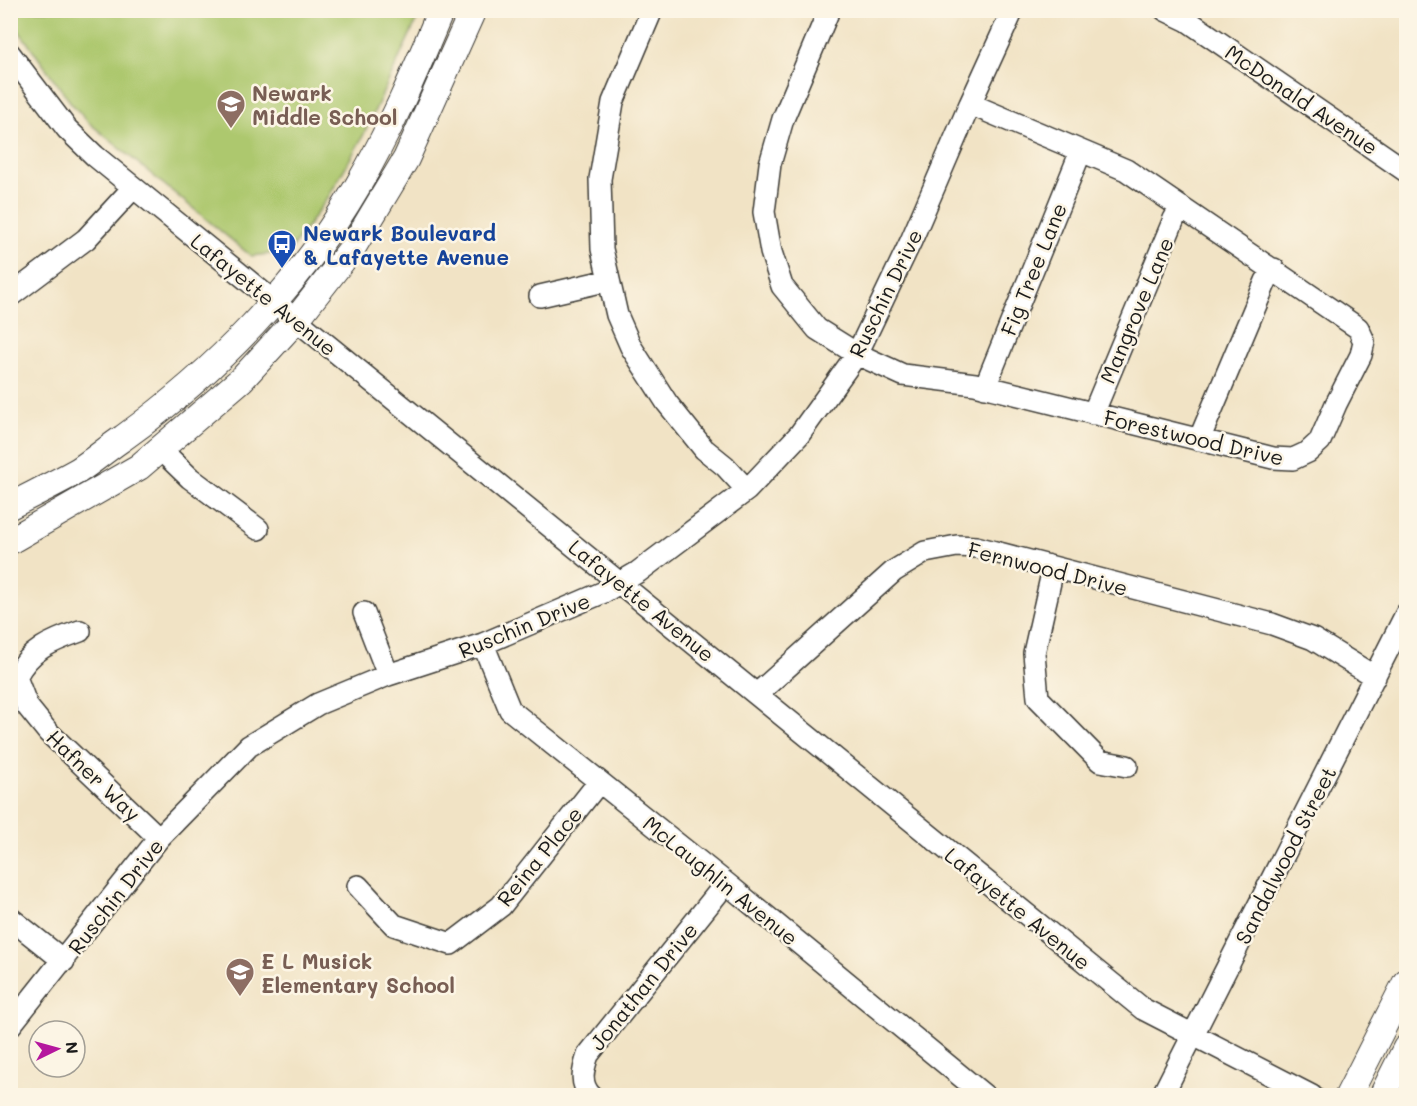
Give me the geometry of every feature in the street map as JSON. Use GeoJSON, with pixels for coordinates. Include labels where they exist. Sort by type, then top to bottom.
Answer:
{"type":"FeatureCollection","features":[{"type":"Feature","properties":{"kind":"main road"},"geometry":{"type":"LineString","coordinates":[[10,506],[80,469],[145,422],[201,376],[263,315],[338,218],[357,187],[389,128],[441,10]]}},
{"type":"Feature","properties":{"kind":"main road"},"geometry":{"type":"LineString","coordinates":[[10,541],[139,467],[242,379],[296,320],[353,248],[406,159],[473,10]]}},
{"type":"Feature","properties":{"kind":"main road"},"geometry":{"type":"LineString","coordinates":[[1348,1095],[1407,982]]}},
{"type":"Feature","properties":{"kind":"main road"},"geometry":{"type":"LineString","coordinates":[[1382,1095],[1407,1047]]}},
{"type":"Feature","properties":{"kind":"street"},"geometry":{"type":"LineString","coordinates":[[652,10],[613,102],[604,144],[599,212],[602,249],[617,315],[631,347],[667,403],[704,449],[725,466],[747,490]]}},
{"type":"Feature","properties":{"kind":"street","name":"Forestwood Drive"},"geometry":{"type":"LineString","coordinates":[[830,10],[783,119],[770,164],[764,212],[771,252],[782,286],[818,329],[857,354],[903,375],[985,387],[1273,458],[1293,459],[1308,452],[1320,441],[1361,356],[1364,341],[1358,328],[1126,170],[970,104]]}},
{"type":"Feature","properties":{"kind":"street","name":"Ruschin Drive"},"geometry":{"type":"LineString","coordinates":[[10,1026],[64,961],[159,838],[249,746],[318,704],[388,675],[483,644],[604,592],[638,572],[747,490],[799,435],[857,354],[911,242],[1013,10]]}},
{"type":"Feature","properties":{"kind":"street","name":"McDonald Avenue"},"geometry":{"type":"LineString","coordinates":[[1165,10],[1190,16],[1407,171]]}},
{"type":"Feature","properties":{"kind":"street","name":"Lafayette Avenue"},"geometry":{"type":"LineString","coordinates":[[10,54],[67,129],[95,156],[757,694],[1005,899],[1143,1009],[1312,1095]]}},
{"type":"Feature","properties":{"kind":"street","name":"Fig Tree Lane"},"geometry":{"type":"LineString","coordinates":[[985,387],[1081,151]]}},
{"type":"Feature","properties":{"kind":"street"},"geometry":{"type":"LineString","coordinates":[[10,296],[86,239],[134,188]]}},
{"type":"Feature","properties":{"kind":"street","name":"Mangrove Lane"},"geometry":{"type":"LineString","coordinates":[[1093,414],[1181,207]]}},
{"type":"Feature","properties":{"kind":"street"},"geometry":{"type":"LineString","coordinates":[[1199,440],[1266,281],[1274,269]]}},
{"type":"Feature","properties":{"kind":"street"},"geometry":{"type":"LineString","coordinates":[[540,296],[609,280]]}},
{"type":"Feature","properties":{"kind":"street"},"geometry":{"type":"LineString","coordinates":[[160,449],[190,478],[258,529]]}},
{"type":"Feature","properties":{"kind":"street","name":"Fernwood Drive"},"geometry":{"type":"LineString","coordinates":[[757,694],[894,571],[925,552],[957,546],[976,547],[1053,569],[1272,624],[1313,639],[1375,676]]}},
{"type":"Feature","properties":{"kind":"street"},"geometry":{"type":"LineString","coordinates":[[1053,569],[1034,653],[1038,698],[1100,761],[1128,766]]}},
{"type":"Feature","properties":{"kind":"street"},"geometry":{"type":"LineString","coordinates":[[364,613],[388,675]]}},
{"type":"Feature","properties":{"kind":"street","name":"Sandalwood Street"},"geometry":{"type":"LineString","coordinates":[[1162,1095],[1407,614]]}},
{"type":"Feature","properties":{"kind":"street"},"geometry":{"type":"LineString","coordinates":[[13,677],[23,664],[49,642],[80,631]]}},
{"type":"Feature","properties":{"kind":"street","name":"McLaughlin Avenue"},"geometry":{"type":"LineString","coordinates":[[483,644],[510,710],[726,883],[979,1094]]}},
{"type":"Feature","properties":{"kind":"street","name":"Hafner Way"},"geometry":{"type":"LineString","coordinates":[[13,677],[27,706],[48,732],[159,838]]}},
{"type":"Feature","properties":{"kind":"street","name":"Reina Place"},"geometry":{"type":"LineString","coordinates":[[358,886],[394,925],[451,944],[501,906],[599,782]]}},
{"type":"Feature","properties":{"kind":"street","name":"Jonathan Drive"},"geometry":{"type":"LineString","coordinates":[[591,1095],[587,1093],[582,1075],[588,1055],[726,883]]}},
{"type":"Feature","properties":{"kind":"street"},"geometry":{"type":"LineString","coordinates":[[10,918],[64,961]]}},
{"type":"Feature","properties":{"kind":"green space","name":"Newark Middle School"},"geometry":{"type":"Polygon","coordinates":[[[10,11],[421,11],[363,136],[329,196],[289,252],[251,256],[88,122],[71,103],[11,20],[10,11]]]}},
{"type":"Feature","properties":{"kind":"place","name":"Newark Middle School"},"geometry":{"type":"Point","coordinates":[231,130]}},
{"type":"Feature","properties":{"kind":"place","name":"Newark Boulevard & Lafayette Avenue"},"geometry":{"type":"Point","coordinates":[282,270]}},
{"type":"Feature","properties":{"kind":"place","name":"E L Musick Elementary School"},"geometry":{"type":"Point","coordinates":[240,998]}}]}
